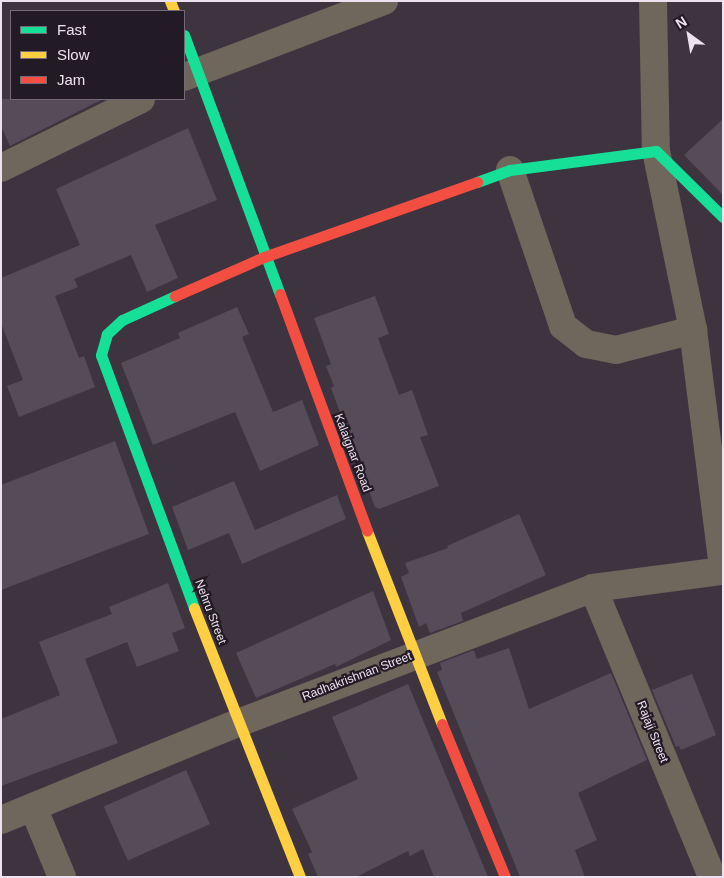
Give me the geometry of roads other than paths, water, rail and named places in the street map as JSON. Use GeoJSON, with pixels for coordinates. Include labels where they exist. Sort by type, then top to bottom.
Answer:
{"type":"FeatureCollection","features":[{"type":"Feature","properties":{"kind":"street"},"geometry":{"type":"LineString","coordinates":[[191,74],[384,1]]}},
{"type":"Feature","properties":{"kind":"street"},"geometry":{"type":"LineString","coordinates":[[653,1],[656,150],[693,330],[723,566]]}},
{"type":"Feature","properties":{"kind":"street","name":"Kalaignar Road"},"geometry":{"type":"LineString","coordinates":[[185,41],[191,74],[264,258],[413,655],[505,877]]}},
{"type":"Feature","properties":{"kind":"street"},"geometry":{"type":"LineString","coordinates":[[1,168],[139,100]]}},
{"type":"Feature","properties":{"kind":"street"},"geometry":{"type":"LineString","coordinates":[[264,258],[510,170],[656,150]]}},
{"type":"Feature","properties":{"kind":"street"},"geometry":{"type":"LineString","coordinates":[[656,150],[723,217]]}},
{"type":"Feature","properties":{"kind":"street"},"geometry":{"type":"LineString","coordinates":[[510,170],[563,326],[586,344],[616,350],[693,330]]}},
{"type":"Feature","properties":{"kind":"street","name":"Nehru Street"},"geometry":{"type":"LineString","coordinates":[[264,258],[122,320],[107,334],[101,355],[238,723],[300,877]]}},
{"type":"Feature","properties":{"kind":"street","name":"Radhakrishnan Street"},"geometry":{"type":"LineString","coordinates":[[1,820],[238,723],[593,588],[723,571]]}},
{"type":"Feature","properties":{"kind":"street","name":"Rajaji Street"},"geometry":{"type":"LineString","coordinates":[[593,588],[712,877]]}},
{"type":"Feature","properties":{"kind":"street"},"geometry":{"type":"LineString","coordinates":[[32,807],[62,877]]}}]}
